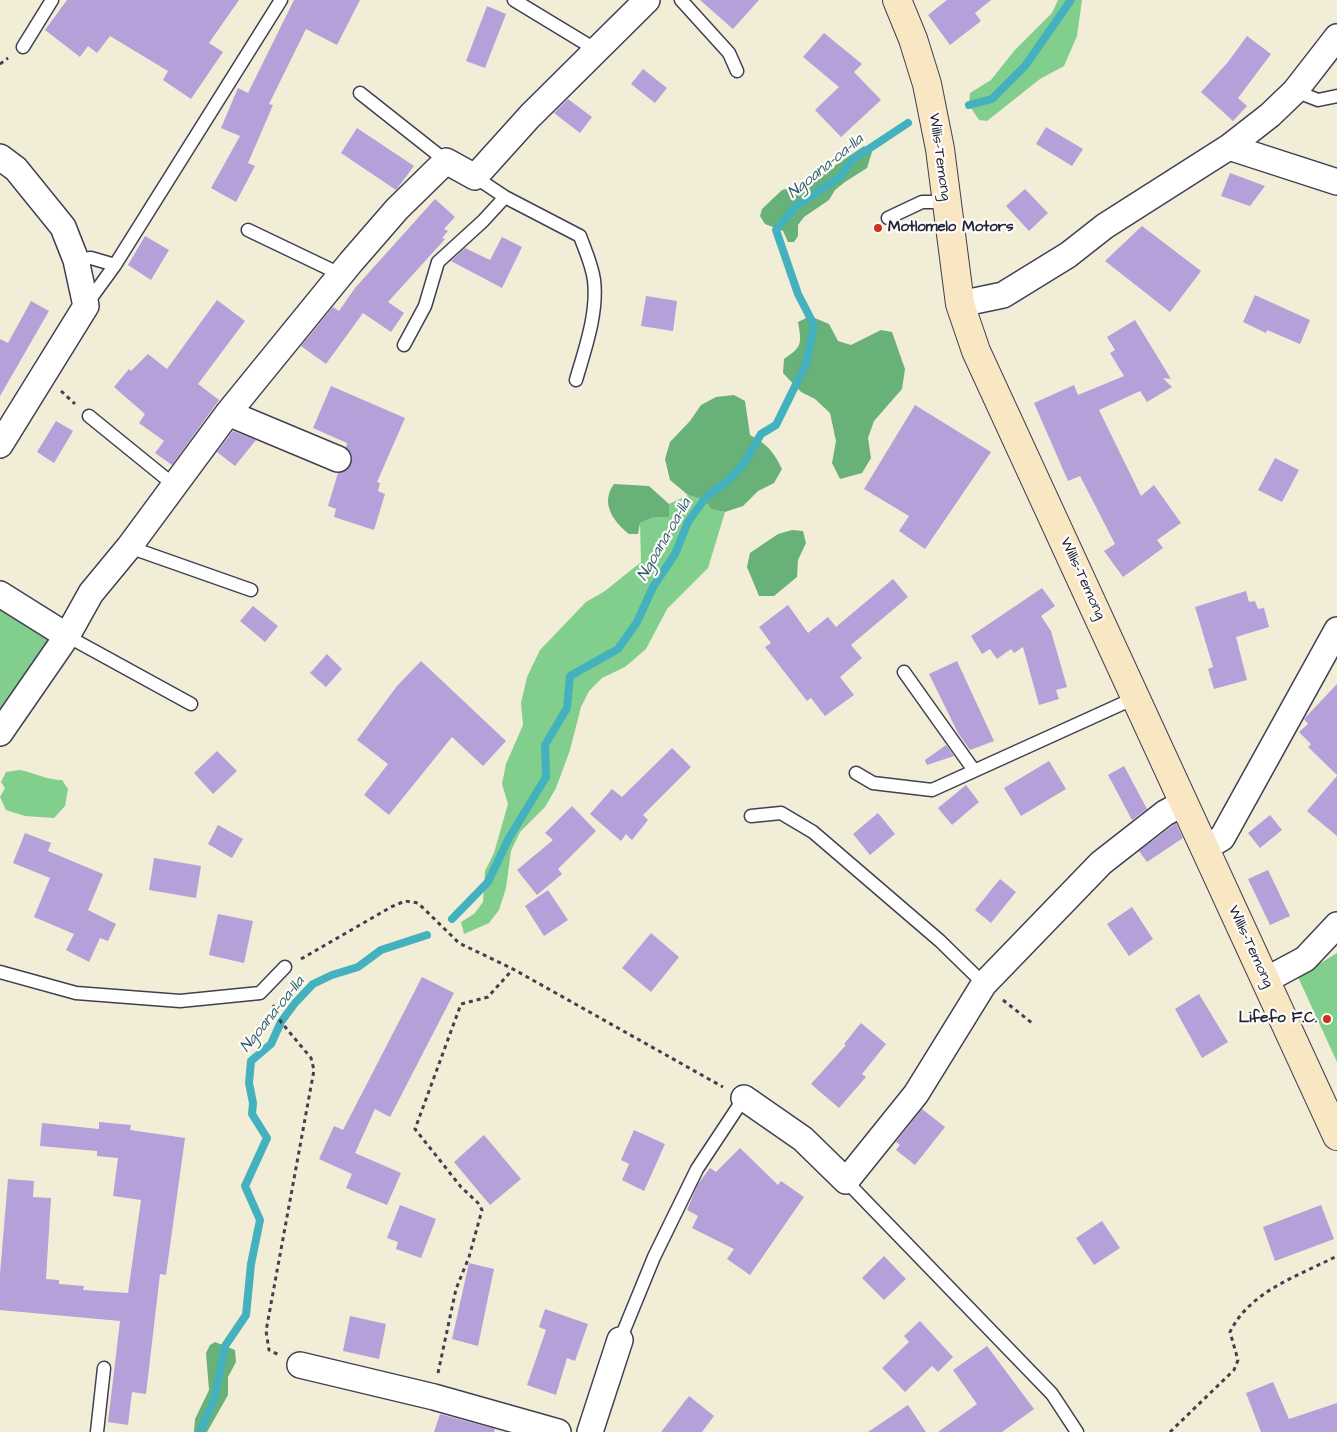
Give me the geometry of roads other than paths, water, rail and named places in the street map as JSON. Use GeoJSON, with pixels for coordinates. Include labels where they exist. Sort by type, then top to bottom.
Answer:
{"type":"FeatureCollection","features":[{"type":"Feature","properties":{"kind":"main road","name":"Willis-Temong"},"geometry":{"type":"LineString","coordinates":[[898,0],[914,39],[927,84],[940,149],[960,304],[976,351],[1137,697],[1337,1136]]}},
{"type":"Feature","properties":{"kind":"street"},"geometry":{"type":"LineString","coordinates":[[0,733],[67,636],[91,594],[129,547],[228,412],[340,274],[397,209],[446,161],[475,178],[530,116],[598,51],[647,0]]}},
{"type":"Feature","properties":{"kind":"street"},"geometry":{"type":"LineString","coordinates":[[960,304],[1003,295],[1068,255],[1105,226],[1228,147],[1270,115],[1295,91],[1337,37]]}},
{"type":"Feature","properties":{"kind":"street"},"geometry":{"type":"LineString","coordinates":[[1228,147],[1337,182]]}},
{"type":"Feature","properties":{"kind":"street"},"geometry":{"type":"LineString","coordinates":[[0,157],[16,169],[63,227],[76,260],[86,306],[0,445]]}},
{"type":"Feature","properties":{"kind":"street"},"geometry":{"type":"LineString","coordinates":[[228,412],[338,459]]}},
{"type":"Feature","properties":{"kind":"street"},"geometry":{"type":"LineString","coordinates":[[0,594],[67,636]]}},
{"type":"Feature","properties":{"kind":"street"},"geometry":{"type":"LineString","coordinates":[[1205,848],[1222,838],[1337,630]]}},
{"type":"Feature","properties":{"kind":"street"},"geometry":{"type":"LineString","coordinates":[[744,1098],[803,1139],[846,1181],[916,1094],[984,984],[1101,863],[1165,814],[1184,803]]}},
{"type":"Feature","properties":{"kind":"street"},"geometry":{"type":"LineString","coordinates":[[1266,980],[1305,959],[1337,925]]}},
{"type":"Feature","properties":{"kind":"street"},"geometry":{"type":"LineString","coordinates":[[590,1432],[620,1340]]}},
{"type":"Feature","properties":{"kind":"street"},"geometry":{"type":"LineString","coordinates":[[300,1364],[434,1397],[558,1432]]}},
{"type":"Feature","properties":{"kind":"lane"},"geometry":{"type":"LineString","coordinates":[[23,47],[52,0]]}},
{"type":"Feature","properties":{"kind":"lane"},"geometry":{"type":"LineString","coordinates":[[86,306],[115,265],[281,0]]}},
{"type":"Feature","properties":{"kind":"lane"},"geometry":{"type":"LineString","coordinates":[[514,0],[598,51]]}},
{"type":"Feature","properties":{"kind":"lane"},"geometry":{"type":"LineString","coordinates":[[681,0],[729,53],[736,70]]}},
{"type":"Feature","properties":{"kind":"lane"},"geometry":{"type":"LineString","coordinates":[[1295,91],[1318,100],[1337,96]]}},
{"type":"Feature","properties":{"kind":"lane"},"geometry":{"type":"LineString","coordinates":[[360,94],[446,161]]}},
{"type":"Feature","properties":{"kind":"lane"},"geometry":{"type":"LineString","coordinates":[[475,178],[505,197],[580,236],[592,274],[594,298],[586,343],[576,380]]}},
{"type":"Feature","properties":{"kind":"lane"},"geometry":{"type":"LineString","coordinates":[[404,345],[425,306],[438,262],[483,221],[505,197]]}},
{"type":"Feature","properties":{"kind":"lane"},"geometry":{"type":"LineString","coordinates":[[888,218],[922,202],[946,202]]}},
{"type":"Feature","properties":{"kind":"lane"},"geometry":{"type":"LineString","coordinates":[[248,230],[340,274]]}},
{"type":"Feature","properties":{"kind":"lane"},"geometry":{"type":"LineString","coordinates":[[76,260],[91,258],[115,265]]}},
{"type":"Feature","properties":{"kind":"lane"},"geometry":{"type":"LineString","coordinates":[[89,416],[174,485]]}},
{"type":"Feature","properties":{"kind":"lane"},"geometry":{"type":"LineString","coordinates":[[129,547],[251,590]]}},
{"type":"Feature","properties":{"kind":"lane"},"geometry":{"type":"LineString","coordinates":[[67,636],[191,704]]}},
{"type":"Feature","properties":{"kind":"lane"},"geometry":{"type":"LineString","coordinates":[[904,672],[973,769]]}},
{"type":"Feature","properties":{"kind":"lane"},"geometry":{"type":"LineString","coordinates":[[856,773],[873,783],[932,790],[973,769],[1137,697]]}},
{"type":"Feature","properties":{"kind":"lane"},"geometry":{"type":"LineString","coordinates":[[751,816],[781,813],[813,832],[940,941],[984,984]]}},
{"type":"Feature","properties":{"kind":"lane"},"geometry":{"type":"LineString","coordinates":[[0,972],[76,993],[180,1001],[260,993],[285,967]]}},
{"type":"Feature","properties":{"kind":"lane"},"geometry":{"type":"LineString","coordinates":[[620,1340],[654,1257],[697,1169],[744,1098]]}},
{"type":"Feature","properties":{"kind":"lane"},"geometry":{"type":"LineString","coordinates":[[846,1181],[1052,1394],[1077,1432]]}},
{"type":"Feature","properties":{"kind":"lane"},"geometry":{"type":"LineString","coordinates":[[97,1432],[104,1368]]}},
{"type":"Feature","properties":{"kind":"waterway","name":"Ngoana-oa-lla"},"geometry":{"type":"LineString","coordinates":[[969,105],[992,99],[1025,66],[1071,0]]}},
{"type":"Feature","properties":{"kind":"waterway","name":"Ngoana-oa-lla"},"geometry":{"type":"LineString","coordinates":[[452,919],[488,882],[509,838],[546,777],[545,745],[567,708],[570,676],[618,649],[637,622],[653,587],[675,554],[688,522],[706,497],[729,480],[745,462],[761,434],[776,425],[806,364],[814,325],[798,294],[776,230],[796,206],[840,177],[852,160],[908,123]]}},
{"type":"Feature","properties":{"kind":"waterway","name":"Ngoana-oa-lla"},"geometry":{"type":"LineString","coordinates":[[200,1432],[215,1397],[225,1346],[246,1315],[251,1264],[260,1220],[245,1186],[267,1138],[252,1114],[253,1103],[249,1083],[251,1061],[271,1044],[281,1022],[295,1003],[313,984],[332,975],[358,967],[381,950],[427,935]]}},
{"type":"Feature","properties":{"kind":"place","name":"Motlomelo Motors"},"geometry":{"type":"Point","coordinates":[878,228]}},
{"type":"Feature","properties":{"kind":"place","name":"Lifefo F.C."},"geometry":{"type":"Point","coordinates":[1327,1019]}}]}
